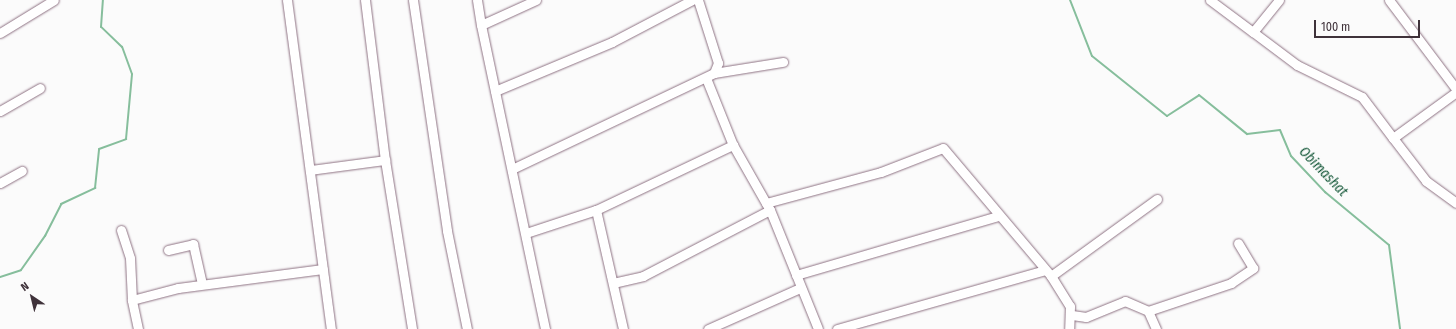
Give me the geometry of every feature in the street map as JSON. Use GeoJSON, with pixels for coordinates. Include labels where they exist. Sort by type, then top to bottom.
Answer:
{"type":"FeatureCollection","features":[{"type":"Feature","properties":{"kind":"street"},"geometry":{"type":"LineString","coordinates":[[0,33],[54,0]]}},
{"type":"Feature","properties":{"kind":"street"},"geometry":{"type":"LineString","coordinates":[[287,0],[331,329]]}},
{"type":"Feature","properties":{"kind":"street"},"geometry":{"type":"LineString","coordinates":[[365,0],[385,160],[412,329]]}},
{"type":"Feature","properties":{"kind":"street"},"geometry":{"type":"LineString","coordinates":[[413,0],[447,231],[467,329]]}},
{"type":"Feature","properties":{"kind":"street"},"geometry":{"type":"LineString","coordinates":[[477,0],[545,329]]}},
{"type":"Feature","properties":{"kind":"street"},"geometry":{"type":"LineString","coordinates":[[481,25],[536,0]]}},
{"type":"Feature","properties":{"kind":"street"},"geometry":{"type":"LineString","coordinates":[[495,91],[612,42],[692,0]]}},
{"type":"Feature","properties":{"kind":"street"},"geometry":{"type":"LineString","coordinates":[[698,0],[718,63],[710,75]]}},
{"type":"Feature","properties":{"kind":"street"},"geometry":{"type":"LineString","coordinates":[[1210,0],[1297,65],[1362,97],[1426,181],[1456,203]]}},
{"type":"Feature","properties":{"kind":"street"},"geometry":{"type":"LineString","coordinates":[[1253,32],[1279,0]]}},
{"type":"Feature","properties":{"kind":"street"},"geometry":{"type":"LineString","coordinates":[[1388,0],[1456,89]]}},
{"type":"Feature","properties":{"kind":"street"},"geometry":{"type":"LineString","coordinates":[[512,169],[710,75],[783,62]]}},
{"type":"Feature","properties":{"kind":"street"},"geometry":{"type":"LineString","coordinates":[[710,75],[733,145],[768,206],[800,288],[818,329]]}},
{"type":"Feature","properties":{"kind":"street"},"geometry":{"type":"LineString","coordinates":[[0,111],[40,88]]}},
{"type":"Feature","properties":{"kind":"street"},"geometry":{"type":"LineString","coordinates":[[1393,138],[1456,92]]}},
{"type":"Feature","properties":{"kind":"street"},"geometry":{"type":"LineString","coordinates":[[526,233],[596,210],[733,145]]}},
{"type":"Feature","properties":{"kind":"street"},"geometry":{"type":"LineString","coordinates":[[613,283],[643,276],[768,206],[881,172],[943,148],[998,216],[1048,273],[1072,315],[1069,329]]}},
{"type":"Feature","properties":{"kind":"street"},"geometry":{"type":"LineString","coordinates":[[310,170],[385,160]]}},
{"type":"Feature","properties":{"kind":"street"},"geometry":{"type":"LineString","coordinates":[[0,183],[22,171]]}},
{"type":"Feature","properties":{"kind":"street"},"geometry":{"type":"LineString","coordinates":[[837,329],[1048,273],[1157,199]]}},
{"type":"Feature","properties":{"kind":"street"},"geometry":{"type":"LineString","coordinates":[[596,210],[623,329]]}},
{"type":"Feature","properties":{"kind":"street"},"geometry":{"type":"LineString","coordinates":[[796,275],[998,216]]}},
{"type":"Feature","properties":{"kind":"street"},"geometry":{"type":"LineString","coordinates":[[121,230],[130,258],[132,300],[138,329]]}},
{"type":"Feature","properties":{"kind":"street"},"geometry":{"type":"LineString","coordinates":[[168,250],[194,244],[202,284]]}},
{"type":"Feature","properties":{"kind":"street"},"geometry":{"type":"LineString","coordinates":[[1072,315],[1086,317],[1125,301],[1148,311],[1231,283],[1249,271],[1252,262],[1238,244]]}},
{"type":"Feature","properties":{"kind":"street"},"geometry":{"type":"LineString","coordinates":[[132,300],[202,284],[323,269]]}},
{"type":"Feature","properties":{"kind":"street"},"geometry":{"type":"LineString","coordinates":[[708,329],[800,288]]}},
{"type":"Feature","properties":{"kind":"street"},"geometry":{"type":"LineString","coordinates":[[1148,311],[1156,329]]}},
{"type":"Feature","properties":{"kind":"waterway","name":"Obimashat"},"geometry":{"type":"LineString","coordinates":[[0,277],[21,270],[45,236],[61,204],[95,188],[99,149],[126,139],[132,74],[122,47],[101,27],[103,0]]}},
{"type":"Feature","properties":{"kind":"waterway","name":"Obimashat"},"geometry":{"type":"LineString","coordinates":[[1070,0],[1092,56],[1167,116],[1199,95],[1247,134],[1280,130],[1291,156],[1325,192],[1389,245],[1400,329]]}}]}
